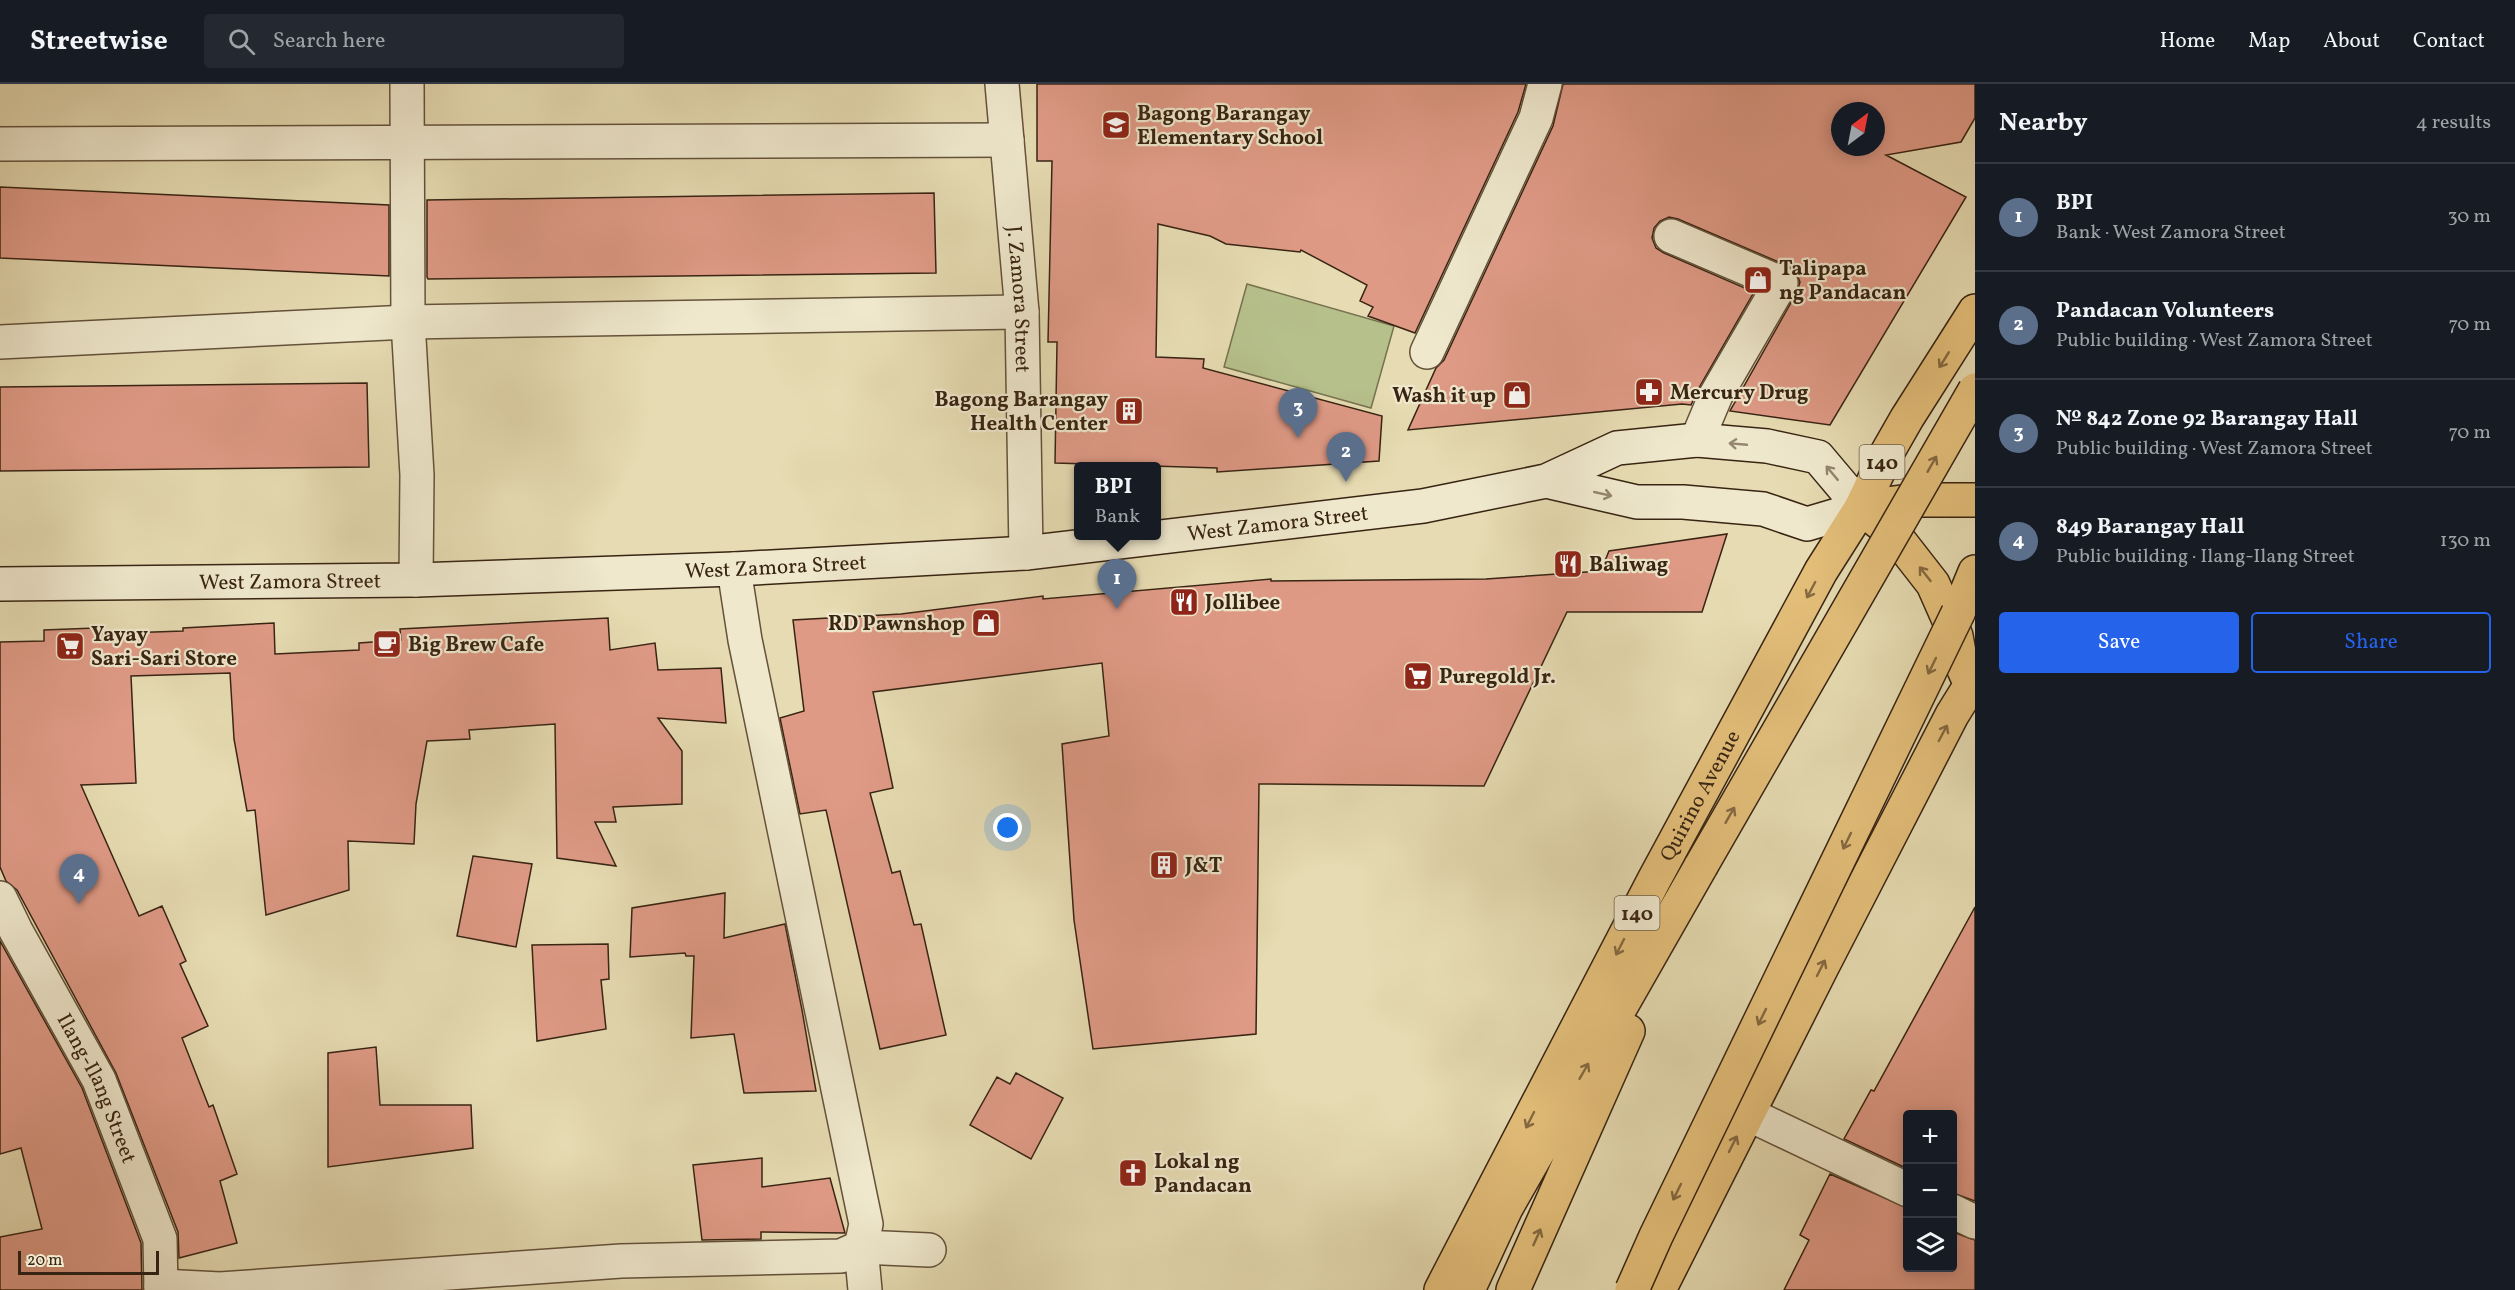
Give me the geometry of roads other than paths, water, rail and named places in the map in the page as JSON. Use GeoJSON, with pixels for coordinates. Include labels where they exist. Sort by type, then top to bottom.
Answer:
{"type":"FeatureCollection","features":[{"type":"Feature","properties":{"kind":"main road","name":"Quirino Avenue"},"geometry":{"type":"LineString","coordinates":[[1441,1290],[1654,880],[1821,571],[1861,507],[1907,418],[1975,311]]}},
{"type":"Feature","properties":{"kind":"main road"},"geometry":{"type":"LineString","coordinates":[[1468,1290],[1506,1208],[1975,390]]}},
{"type":"Feature","properties":{"kind":"main road"},"geometry":{"type":"LineString","coordinates":[[1861,507],[1917,500],[1975,500]]}},
{"type":"Feature","properties":{"kind":"main road"},"geometry":{"type":"LineString","coordinates":[[1659,1290],[1917,783],[1973,682],[1961,663],[1956,636],[1933,584],[1894,534],[1861,507]]}},
{"type":"Feature","properties":{"kind":"main road"},"geometry":{"type":"LineString","coordinates":[[1632,1290],[1656,1236],[1958,613],[1975,572]]}},
{"type":"Feature","properties":{"kind":"main road"},"geometry":{"type":"LineString","coordinates":[[1513,1290],[1701,866]]}},
{"type":"Feature","properties":{"kind":"street"},"geometry":{"type":"LineString","coordinates":[[407,84],[408,322],[417,475],[416,580]]}},
{"type":"Feature","properties":{"kind":"street","name":"J. Zamora Street"},"geometry":{"type":"LineString","coordinates":[[1002,84],[1022,312],[1026,553]]}},
{"type":"Feature","properties":{"kind":"street"},"geometry":{"type":"LineString","coordinates":[[1427,352],[1536,118],[1545,84]]}},
{"type":"Feature","properties":{"kind":"street"},"geometry":{"type":"LineString","coordinates":[[0,144],[1007,140]]}},
{"type":"Feature","properties":{"kind":"street"},"geometry":{"type":"LineString","coordinates":[[1671,236],[1781,283],[1716,395],[1697,440]]}},
{"type":"Feature","properties":{"kind":"street"},"geometry":{"type":"LineString","coordinates":[[0,342],[408,322],[1022,312]]}},
{"type":"Feature","properties":{"kind":"street","name":"West Zamora Street"},"geometry":{"type":"LineString","coordinates":[[1161,538],[1385,512],[1546,481],[1617,448],[1697,440],[1767,446],[1818,457],[1861,507],[1807,524],[1762,509],[1683,502],[1637,502],[1546,481]]}},
{"type":"Feature","properties":{"kind":"street","name":"West Zamora Street"},"geometry":{"type":"LineString","coordinates":[[0,584],[416,580],[734,569],[1026,553],[1140,540]]}},
{"type":"Feature","properties":{"kind":"street"},"geometry":{"type":"LineString","coordinates":[[734,569],[745,640],[866,1224],[861,1247],[865,1290]]}},
{"type":"Feature","properties":{"kind":"street","name":"Ilang-Ilang Street"},"geometry":{"type":"LineString","coordinates":[[0,898],[99,1080],[160,1239],[161,1288]]}},
{"type":"Feature","properties":{"kind":"street"},"geometry":{"type":"LineString","coordinates":[[1748,1114],[1903,1188]]}},
{"type":"Feature","properties":{"kind":"street"},"geometry":{"type":"LineString","coordinates":[[1957,1213],[1975,1222]]}},
{"type":"Feature","properties":{"kind":"street"},"geometry":{"type":"LineString","coordinates":[[161,1288],[220,1289],[621,1261],[841,1256],[861,1247],[929,1250]]}},
{"type":"Feature","properties":{"kind":"place","name":"Bagong Barangay Elementary School"},"geometry":{"type":"Point","coordinates":[1116,125]}},
{"type":"Feature","properties":{"kind":"place","name":"Talipapa ng Pandacan"},"geometry":{"type":"Point","coordinates":[1758,280]}},
{"type":"Feature","properties":{"kind":"place","name":"Mercury Drug"},"geometry":{"type":"Point","coordinates":[1649,392]}},
{"type":"Feature","properties":{"kind":"place","name":"Wash it up"},"geometry":{"type":"Point","coordinates":[1517,395]}},
{"type":"Feature","properties":{"kind":"place","name":"Bagong Barangay Health Center"},"geometry":{"type":"Point","coordinates":[1129,411]}},
{"type":"Feature","properties":{"kind":"place","name":"№ 842 Zone 92 Barangay Hall"},"geometry":{"type":"Point","coordinates":[1298,438]}},
{"type":"Feature","properties":{"kind":"place","name":"Pandacan Volunteers"},"geometry":{"type":"Point","coordinates":[1346,482]}},
{"type":"Feature","properties":{"kind":"place","name":"Baliwag"},"geometry":{"type":"Point","coordinates":[1568,564]}},
{"type":"Feature","properties":{"kind":"place","name":"Jollibee"},"geometry":{"type":"Point","coordinates":[1184,602]}},
{"type":"Feature","properties":{"kind":"place","name":"BPI"},"geometry":{"type":"Point","coordinates":[1117,609]}},
{"type":"Feature","properties":{"kind":"place","name":"RD Pawnshop"},"geometry":{"type":"Point","coordinates":[986,623]}},
{"type":"Feature","properties":{"kind":"place","name":"Big Brew Cafe"},"geometry":{"type":"Point","coordinates":[387,644]}},
{"type":"Feature","properties":{"kind":"place","name":"Yayay Sari-Sari Store"},"geometry":{"type":"Point","coordinates":[70,646]}},
{"type":"Feature","properties":{"kind":"place","name":"Puregold Jr."},"geometry":{"type":"Point","coordinates":[1418,676]}},
{"type":"Feature","properties":{"kind":"place","name":"J&T"},"geometry":{"type":"Point","coordinates":[1164,865]}},
{"type":"Feature","properties":{"kind":"place","name":"849 Barangay Hall"},"geometry":{"type":"Point","coordinates":[79,904]}},
{"type":"Feature","properties":{"kind":"place","name":"Lokal ng Pandacan"},"geometry":{"type":"Point","coordinates":[1133,1173]}}]}
